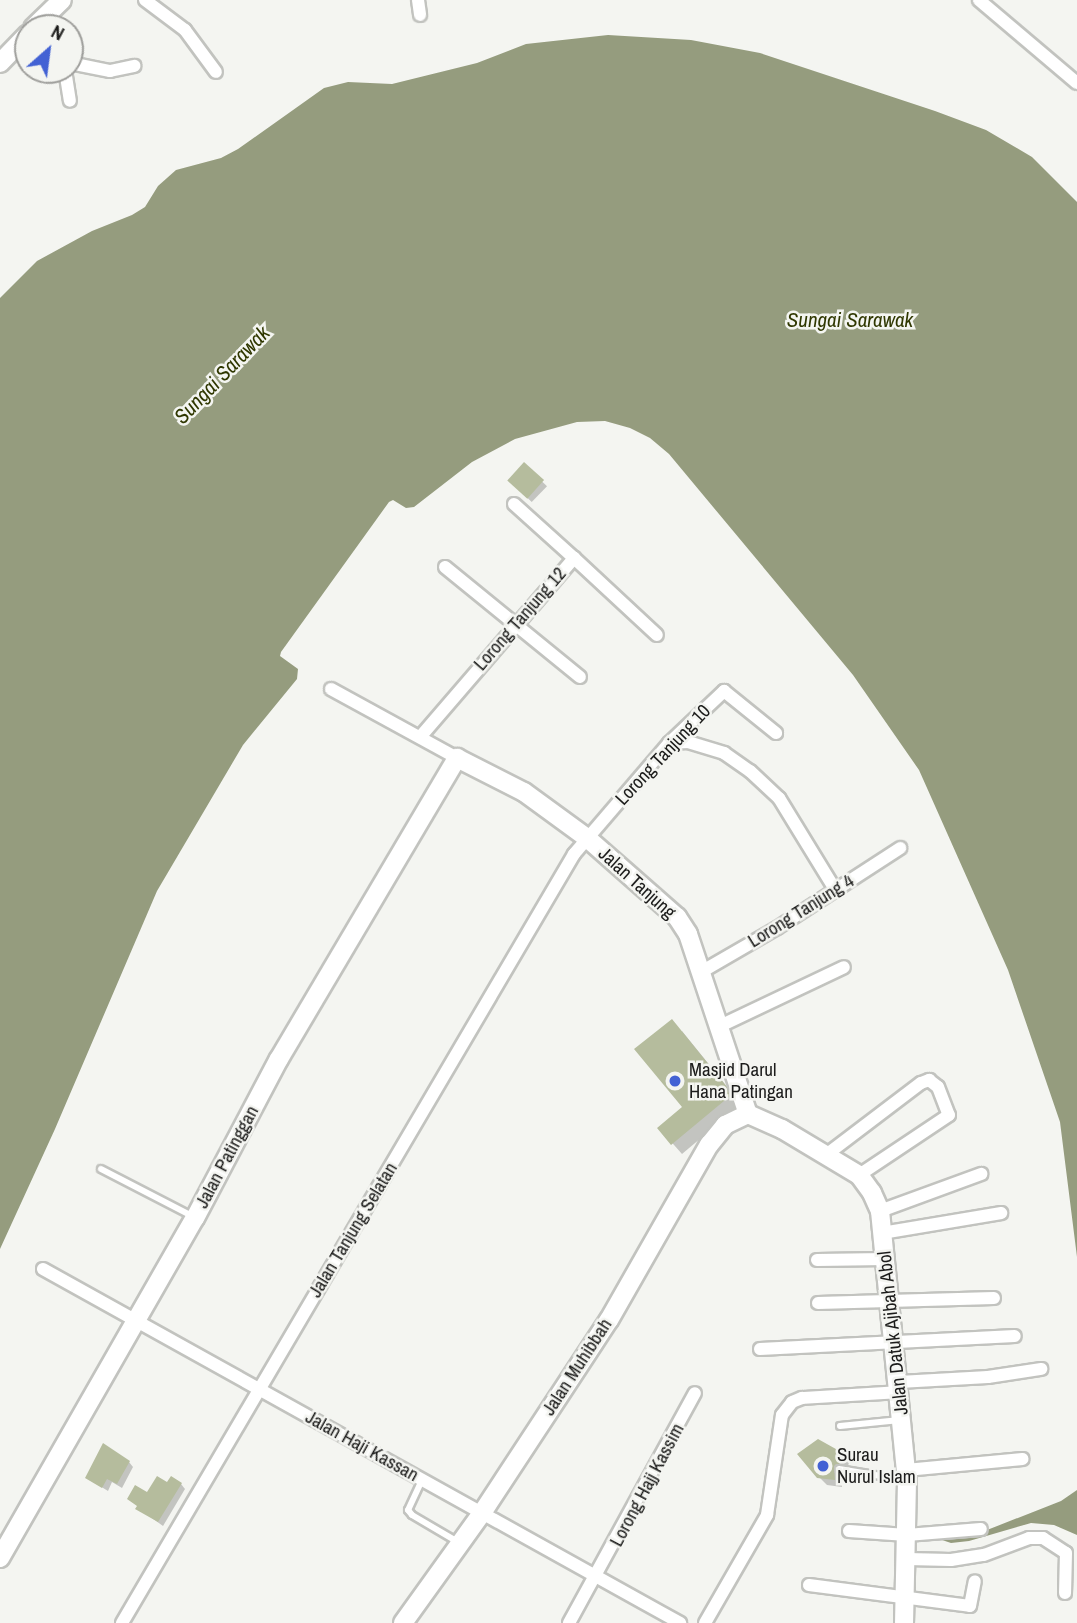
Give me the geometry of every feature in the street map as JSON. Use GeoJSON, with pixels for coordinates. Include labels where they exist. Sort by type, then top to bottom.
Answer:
{"type":"FeatureCollection","features":[{"type":"Feature","properties":{"kind":"main road"},"geometry":{"type":"LineString","coordinates":[[0,62],[14,48]]}},
{"type":"Feature","properties":{"kind":"main road","name":"Jalan Tanjung"},"geometry":{"type":"LineString","coordinates":[[457,758],[524,792],[587,838],[677,917],[688,934],[748,1114]]}},
{"type":"Feature","properties":{"kind":"main road","name":"Jalan Patinggan"},"geometry":{"type":"LineString","coordinates":[[0,1558],[195,1218],[279,1059],[457,758]]}},
{"type":"Feature","properties":{"kind":"main road","name":"Jalan Datuk Ajibah Abol"},"geometry":{"type":"LineString","coordinates":[[748,1114],[859,1175],[872,1193],[880,1211],[907,1475],[904,1623]]}},
{"type":"Feature","properties":{"kind":"main road","name":"Jalan Muhibbah"},"geometry":{"type":"LineString","coordinates":[[403,1623],[461,1544],[615,1311],[709,1145],[725,1125],[748,1114]]}},
{"type":"Feature","properties":{"kind":"street"},"geometry":{"type":"LineString","coordinates":[[145,0],[185,30],[216,72]]}},
{"type":"Feature","properties":{"kind":"street"},"geometry":{"type":"LineString","coordinates":[[418,0],[420,16]]}},
{"type":"Feature","properties":{"kind":"street"},"geometry":{"type":"LineString","coordinates":[[979,0],[1077,83]]}},
{"type":"Feature","properties":{"kind":"street"},"geometry":{"type":"LineString","coordinates":[[84,66],[110,71],[134,66]]}},
{"type":"Feature","properties":{"kind":"street"},"geometry":{"type":"LineString","coordinates":[[67,84],[70,101]]}},
{"type":"Feature","properties":{"kind":"street"},"geometry":{"type":"LineString","coordinates":[[514,504],[575,558]]}},
{"type":"Feature","properties":{"kind":"street","name":"Lorong Tanjung 12"},"geometry":{"type":"LineString","coordinates":[[421,736],[575,558],[657,635]]}},
{"type":"Feature","properties":{"kind":"street"},"geometry":{"type":"LineString","coordinates":[[445,567],[580,677]]}},
{"type":"Feature","properties":{"kind":"street"},"geometry":{"type":"LineString","coordinates":[[331,689],[457,758]]}},
{"type":"Feature","properties":{"kind":"street","name":"Lorong Tanjung 10"},"geometry":{"type":"LineString","coordinates":[[587,838],[669,743],[724,691],[776,733]]}},
{"type":"Feature","properties":{"kind":"street"},"geometry":{"type":"LineString","coordinates":[[669,743],[688,742],[724,753],[750,771],[779,797],[836,891]]}},
{"type":"Feature","properties":{"kind":"street","name":"Jalan Tanjung Selatan"},"geometry":{"type":"LineString","coordinates":[[122,1623],[574,854],[587,838]]}},
{"type":"Feature","properties":{"kind":"street","name":"Lorong Tanjung 4"},"geometry":{"type":"LineString","coordinates":[[701,972],[836,891],[900,848]]}},
{"type":"Feature","properties":{"kind":"street"},"geometry":{"type":"LineString","coordinates":[[720,1026],[844,967]]}},
{"type":"Feature","properties":{"kind":"street"},"geometry":{"type":"LineString","coordinates":[[826,1155],[921,1083],[929,1080],[938,1087],[949,1115],[859,1175]]}},
{"type":"Feature","properties":{"kind":"street"},"geometry":{"type":"LineString","coordinates":[[880,1211],[981,1174]]}},
{"type":"Feature","properties":{"kind":"street"},"geometry":{"type":"LineString","coordinates":[[882,1233],[1001,1213]]}},
{"type":"Feature","properties":{"kind":"street"},"geometry":{"type":"LineString","coordinates":[[817,1259],[884,1259]]}},
{"type":"Feature","properties":{"kind":"street","name":"Jalan Haji Kassan"},"geometry":{"type":"LineString","coordinates":[[43,1269],[680,1623]]}},
{"type":"Feature","properties":{"kind":"street"},"geometry":{"type":"LineString","coordinates":[[818,1303],[994,1298]]}},
{"type":"Feature","properties":{"kind":"street"},"geometry":{"type":"LineString","coordinates":[[760,1349],[1015,1336]]}},
{"type":"Feature","properties":{"kind":"street"},"geometry":{"type":"LineString","coordinates":[[705,1623],[767,1515],[782,1415],[792,1402],[802,1398],[1041,1369]]}},
{"type":"Feature","properties":{"kind":"street","name":"Lorong Hajj Kassim"},"geometry":{"type":"LineString","coordinates":[[569,1623],[695,1393]]}},
{"type":"Feature","properties":{"kind":"street"},"geometry":{"type":"LineString","coordinates":[[907,1475],[1022,1459]]}},
{"type":"Feature","properties":{"kind":"street"},"geometry":{"type":"LineString","coordinates":[[849,1531],[907,1535],[981,1530]]}},
{"type":"Feature","properties":{"kind":"street"},"geometry":{"type":"LineString","coordinates":[[907,1559],[951,1560],[984,1555],[1029,1538],[1043,1538],[1066,1553],[1065,1592]]}},
{"type":"Feature","properties":{"kind":"street"},"geometry":{"type":"LineString","coordinates":[[809,1585],[905,1600],[970,1606],[975,1581]]}},
{"type":"Feature","properties":{"kind":"lane"},"geometry":{"type":"LineString","coordinates":[[101,1169],[195,1218]]}},
{"type":"Feature","properties":{"kind":"lane"},"geometry":{"type":"LineString","coordinates":[[840,1426],[902,1420]]}},
{"type":"Feature","properties":{"kind":"lane"},"geometry":{"type":"LineString","coordinates":[[839,1469],[907,1475]]}},
{"type":"Feature","properties":{"kind":"lane"},"geometry":{"type":"LineString","coordinates":[[422,1480],[408,1510],[461,1544]]}},
{"type":"Feature","properties":{"kind":"water","name":"Sungai Sarawak"},"geometry":{"type":"Polygon","coordinates":[[[608,35],[691,40],[760,53],[935,111],[986,130],[1032,157],[1077,202],[1077,1257],[1060,1122],[1008,970],[919,770],[853,675],[669,454],[650,438],[630,428],[605,421],[577,422],[515,439],[472,462],[414,507],[406,508],[393,500],[389,502],[281,652],[280,656],[298,669],[297,679],[243,745],[157,891],[55,1129],[0,1249],[0,298],[37,261],[92,231],[145,207],[158,186],[176,170],[221,158],[238,149],[324,88],[348,82],[392,84],[477,63],[526,44],[608,35]]]}},
{"type":"Feature","properties":{"kind":"water"},"geometry":{"type":"Polygon","coordinates":[[[1077,1490],[1077,1535],[1054,1525],[1031,1523],[969,1541],[951,1543],[939,1539],[987,1530],[1061,1501],[1077,1490]]]}},
{"type":"Feature","properties":{"kind":"building"},"geometry":{"type":"Polygon","coordinates":[[[524,462],[544,480],[527,499],[507,481],[524,462]]]}},
{"type":"Feature","properties":{"kind":"building"},"geometry":{"type":"Polygon","coordinates":[[[672,1019],[727,1087],[730,1096],[671,1145],[657,1128],[682,1107],[634,1049],[672,1019]]]}},
{"type":"Feature","properties":{"kind":"building","name":"Surau Nurul Islam"},"geometry":{"type":"Polygon","coordinates":[[[818,1439],[843,1453],[840,1463],[834,1467],[835,1480],[817,1478],[797,1454],[818,1439]]]}},
{"type":"Feature","properties":{"kind":"building"},"geometry":{"type":"Polygon","coordinates":[[[103,1443],[130,1461],[117,1484],[107,1479],[102,1488],[85,1478],[103,1443]]]}},
{"type":"Feature","properties":{"kind":"building"},"geometry":{"type":"Polygon","coordinates":[[[157,1476],[167,1482],[171,1476],[182,1483],[158,1522],[135,1509],[137,1506],[127,1499],[135,1485],[147,1492],[157,1476]]]}},
{"type":"Feature","properties":{"kind":"place","name":"Masjid Darul Hana Patingan"},"geometry":{"type":"Point","coordinates":[675,1081]}},
{"type":"Feature","properties":{"kind":"place","name":"Surau Nurul Islam"},"geometry":{"type":"Point","coordinates":[823,1466]}}]}
